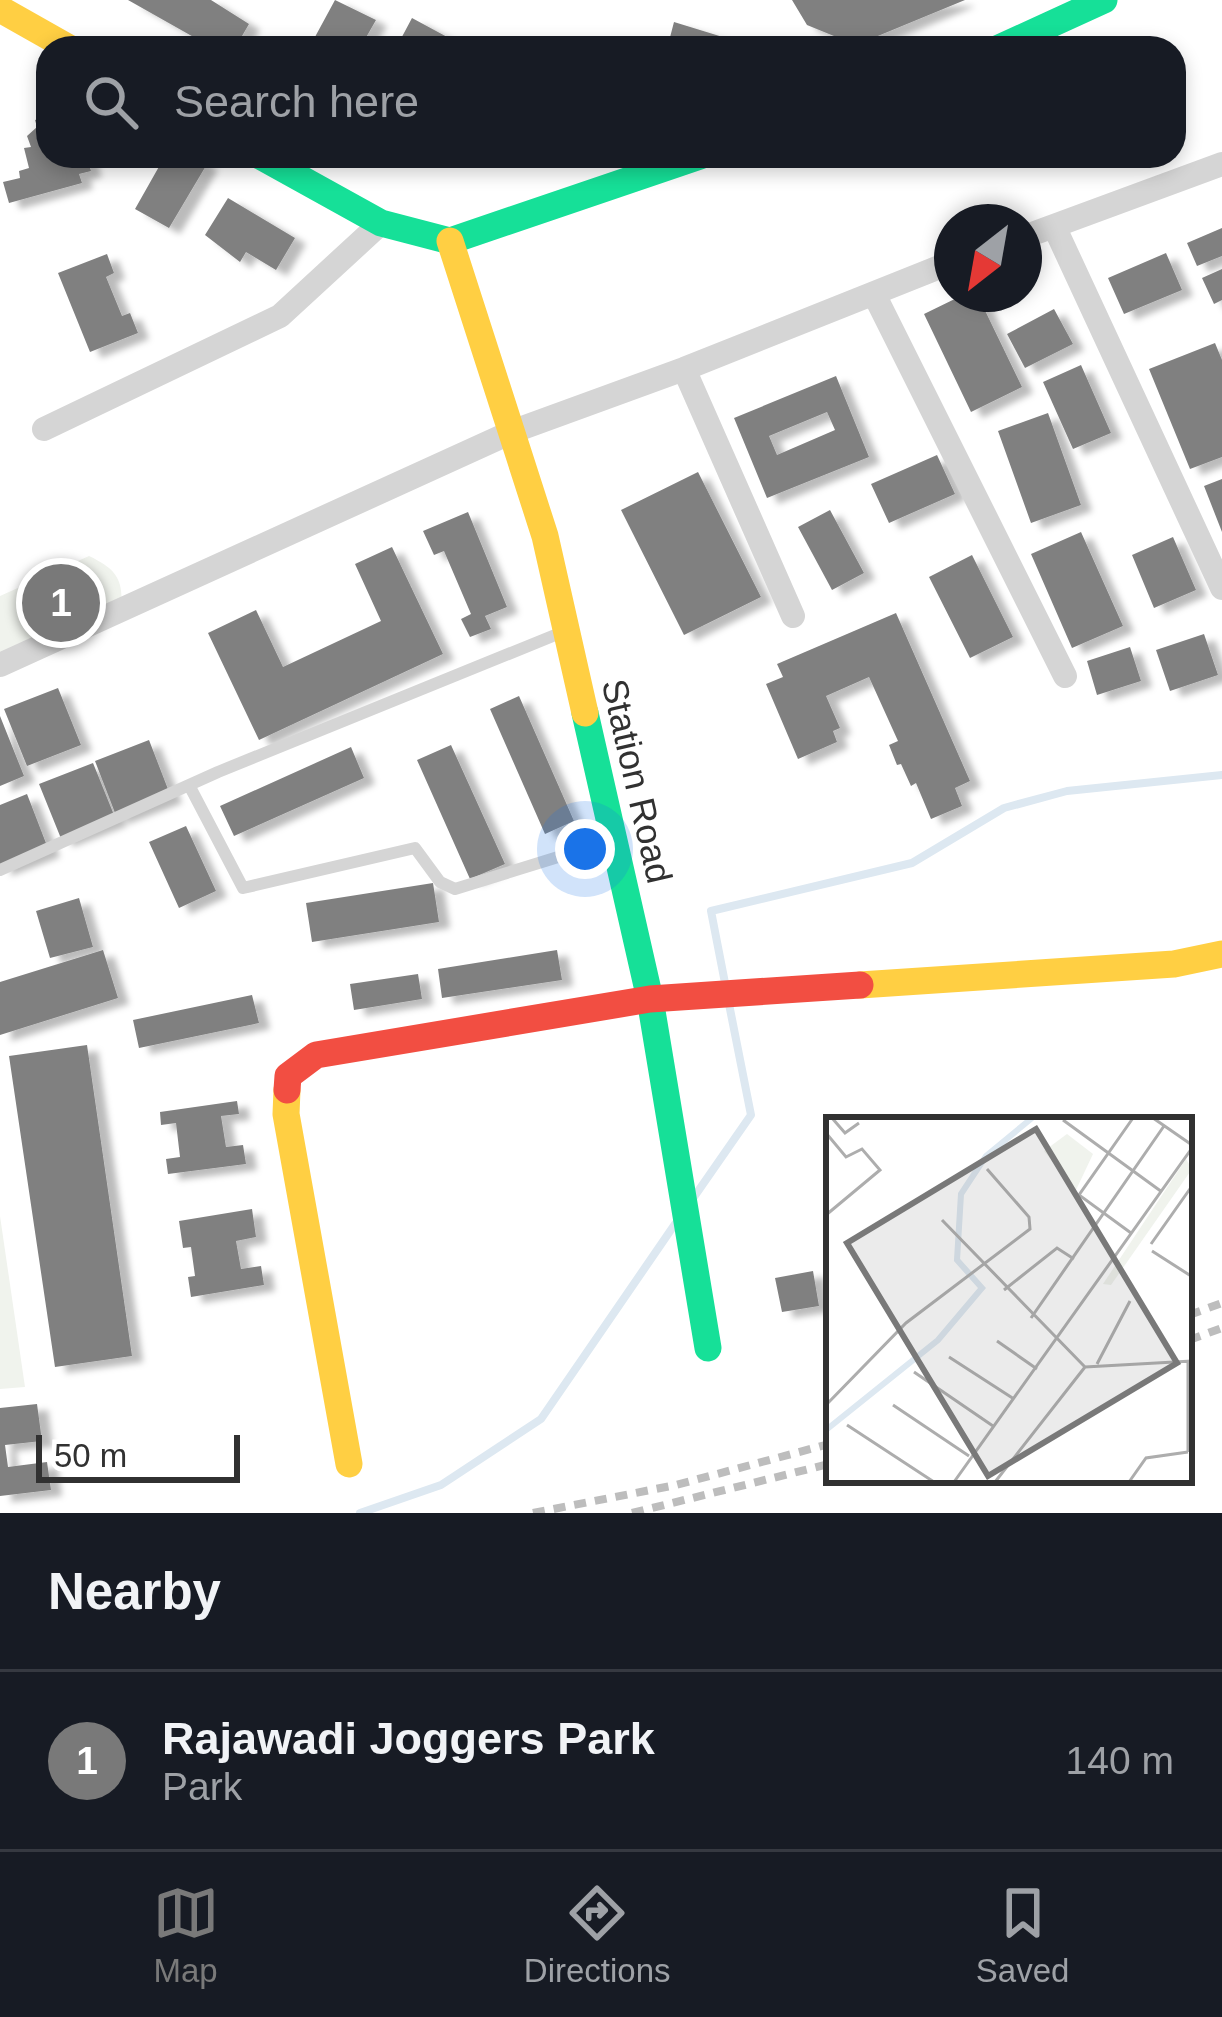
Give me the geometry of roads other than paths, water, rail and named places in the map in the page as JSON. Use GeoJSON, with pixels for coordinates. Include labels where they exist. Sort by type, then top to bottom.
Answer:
{"type":"FeatureCollection","features":[{"type":"Feature","properties":{"kind":"street"},"geometry":{"type":"LineString","coordinates":[[1026,36],[1105,0]]}},
{"type":"Feature","properties":{"kind":"street"},"geometry":{"type":"LineString","coordinates":[[0,9],[48,36]]}},
{"type":"Feature","properties":{"kind":"street"},"geometry":{"type":"LineString","coordinates":[[1042,230],[1222,164]]}},
{"type":"Feature","properties":{"kind":"street"},"geometry":{"type":"LineString","coordinates":[[282,168],[381,223],[450,241],[665,168]]}},
{"type":"Feature","properties":{"kind":"street"},"geometry":{"type":"LineString","coordinates":[[44,429],[280,316],[381,223]]}},
{"type":"Feature","properties":{"kind":"street"},"geometry":{"type":"LineString","coordinates":[[1054,226],[1222,588]]}},
{"type":"Feature","properties":{"kind":"street","name":"Station Road"},"geometry":{"type":"LineString","coordinates":[[450,241],[545,536],[650,999],[708,1348]]}},
{"type":"Feature","properties":{"kind":"street"},"geometry":{"type":"LineString","coordinates":[[0,665],[514,431],[934,269]]}},
{"type":"Feature","properties":{"kind":"street"},"geometry":{"type":"LineString","coordinates":[[874,293],[1065,676]]}},
{"type":"Feature","properties":{"kind":"street"},"geometry":{"type":"LineString","coordinates":[[684,369],[793,616]]}},
{"type":"Feature","properties":{"kind":"street"},"geometry":{"type":"LineString","coordinates":[[349,1464],[286,1114],[288,1076],[302,1063],[334,1051],[650,999],[1174,964],[1222,954]]}},
{"type":"Feature","properties":{"kind":"lane"},"geometry":{"type":"LineString","coordinates":[[0,870],[189,785],[566,630]]}},
{"type":"Feature","properties":{"kind":"lane"},"geometry":{"type":"LineString","coordinates":[[189,785],[244,888],[415,848],[440,882],[455,889],[614,840]]}},
{"type":"Feature","properties":{"kind":"waterway"},"geometry":{"type":"LineString","coordinates":[[725,983],[711,911],[912,863],[1004,808],[1067,791],[1222,775]]}},
{"type":"Feature","properties":{"kind":"waterway"},"geometry":{"type":"LineString","coordinates":[[694,1197],[751,1115],[729,1004]]}},
{"type":"Feature","properties":{"kind":"waterway"},"geometry":{"type":"LineString","coordinates":[[360,1513],[441,1485],[541,1419],[675,1224]]}},
{"type":"Feature","properties":{"kind":"railway"},"geometry":{"type":"LineString","coordinates":[[1192,1314],[1222,1303]]}},
{"type":"Feature","properties":{"kind":"railway"},"geometry":{"type":"LineString","coordinates":[[1192,1339],[1222,1328]]}},
{"type":"Feature","properties":{"kind":"railway"},"geometry":{"type":"LineString","coordinates":[[533,1513],[676,1485],[826,1445]]}},
{"type":"Feature","properties":{"kind":"railway"},"geometry":{"type":"LineString","coordinates":[[632,1513],[826,1465]]}},
{"type":"Feature","properties":{"kind":"place","name":"Rajawadi Joggers Park"},"geometry":{"type":"Point","coordinates":[61,603]}}]}
